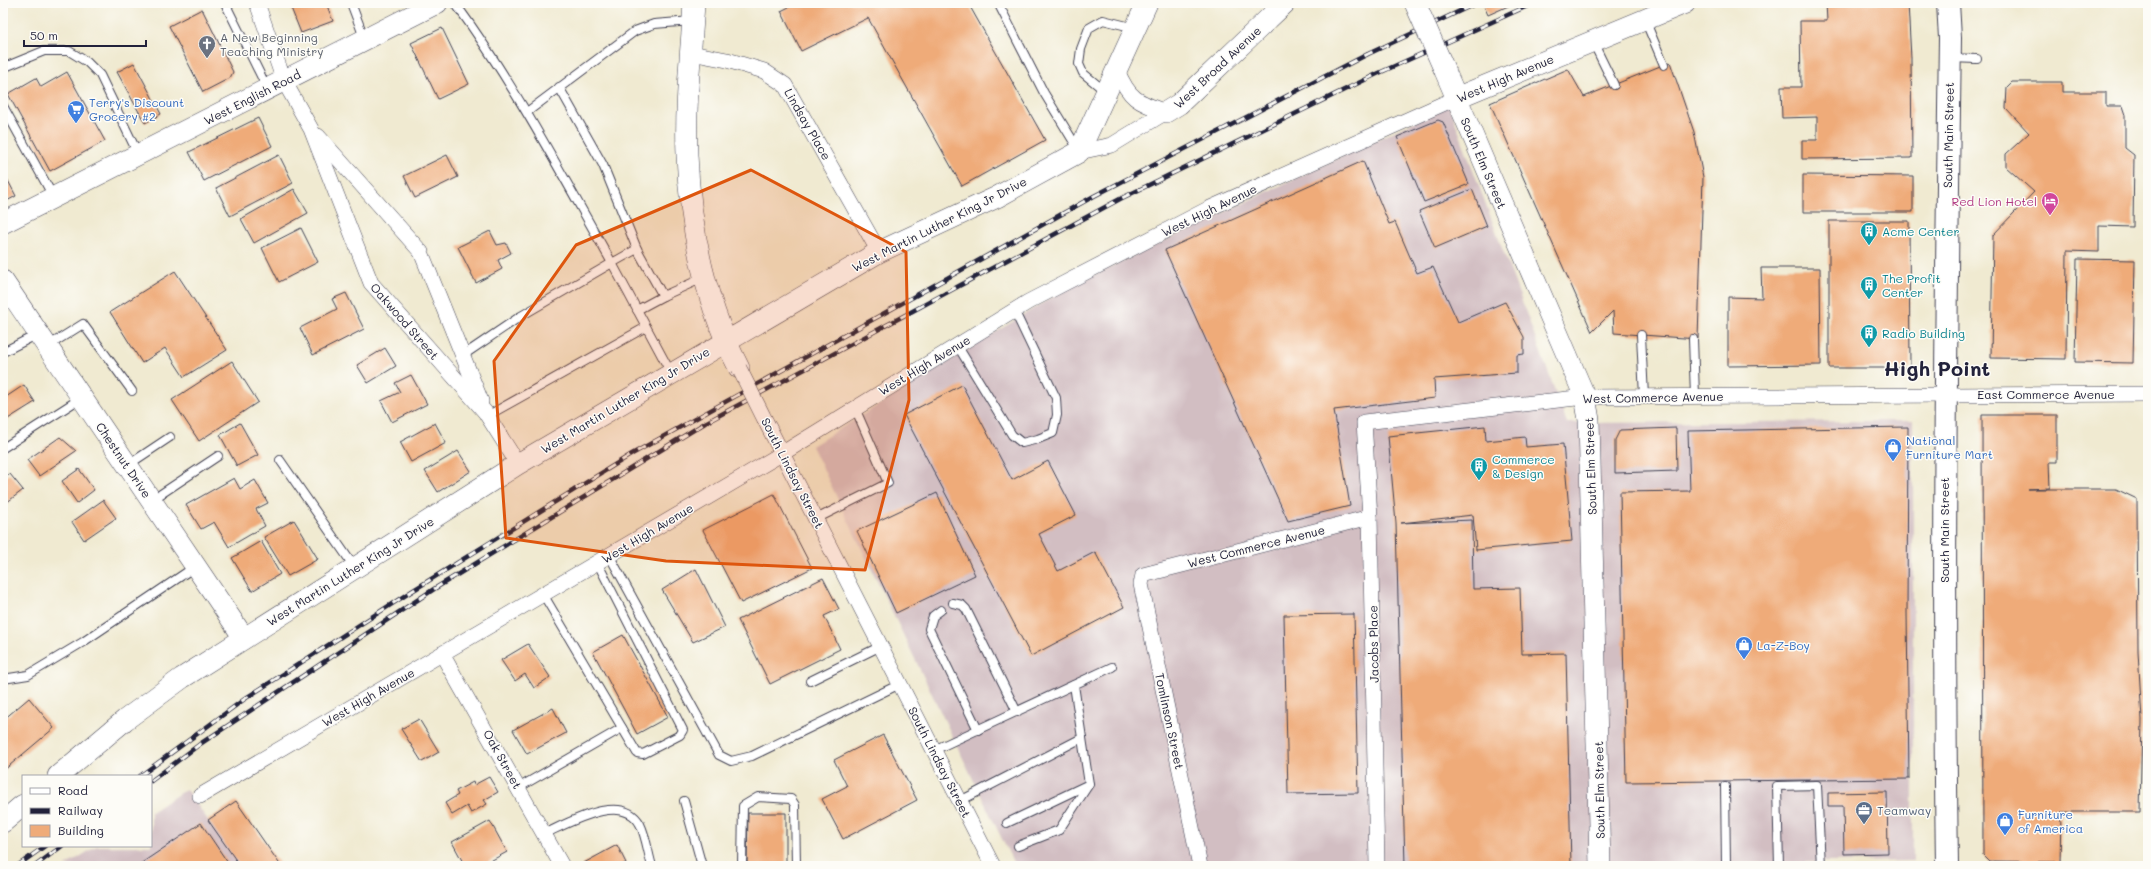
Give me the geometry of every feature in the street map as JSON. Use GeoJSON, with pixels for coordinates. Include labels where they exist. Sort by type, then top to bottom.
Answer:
{"type":"FeatureCollection","features":[{"type":"Feature","properties":{"kind":"main road","name":"West English Road"},"geometry":{"type":"LineString","coordinates":[[3,223],[436,3]]}},
{"type":"Feature","properties":{"kind":"main road"},"geometry":{"type":"LineString","coordinates":[[1079,152],[1147,3]]}},
{"type":"Feature","properties":{"kind":"main road","name":"West Broad Avenue"},"geometry":{"type":"LineString","coordinates":[[1166,112],[1179,104],[1285,3]]}},
{"type":"Feature","properties":{"kind":"main road","name":"South Elm Street"},"geometry":{"type":"LineString","coordinates":[[1415,3],[1585,397],[1589,420],[1600,866]]}},
{"type":"Feature","properties":{"kind":"main road","name":"West High Avenue"},"geometry":{"type":"LineString","coordinates":[[1456,98],[1685,3]]}},
{"type":"Feature","properties":{"kind":"main road","name":"South Main Street"},"geometry":{"type":"LineString","coordinates":[[1947,866],[1944,647],[1944,394],[1950,58],[1948,3]]}},
{"type":"Feature","properties":{"kind":"main road","name":"South Lindsay Street"},"geometry":{"type":"LineString","coordinates":[[693,12],[687,154],[690,202],[704,277],[725,341],[739,368]]}},
{"type":"Feature","properties":{"kind":"main road","name":"West Martin Luther King Jr Drive"},"geometry":{"type":"LineString","coordinates":[[59,775],[124,720],[182,678],[518,464],[725,341],[879,252],[997,197],[1079,152]]}},
{"type":"Feature","properties":{"kind":"main road","name":"Chestnut Drive"},"geometry":{"type":"LineString","coordinates":[[5,289],[43,340],[244,638]]}},
{"type":"Feature","properties":{"kind":"main road"},"geometry":{"type":"LineString","coordinates":[[3,822],[22,806]]}},
{"type":"Feature","properties":{"kind":"street","name":"Oakwood Street"},"geometry":{"type":"LineString","coordinates":[[257,3],[276,85],[312,129],[421,252],[486,414]]}},
{"type":"Feature","properties":{"kind":"street","name":"Lindsay Place"},"geometry":{"type":"LineString","coordinates":[[691,53],[727,60],[764,71],[785,85],[879,252]]}},
{"type":"Feature","properties":{"kind":"street","name":"West Broad Avenue"},"geometry":{"type":"LineString","coordinates":[[1117,70],[1125,90],[1142,104],[1166,112]]}},
{"type":"Feature","properties":{"kind":"street","name":"West High Avenue"},"geometry":{"type":"LineString","coordinates":[[200,796],[783,453],[1014,310],[1208,209],[1456,98]]}},
{"type":"Feature","properties":{"kind":"street","name":"West Broad Avenue"},"geometry":{"type":"LineString","coordinates":[[1079,152],[1112,145],[1166,112]]}},
{"type":"Feature","properties":{"kind":"street","name":"Oakwood Street"},"geometry":{"type":"LineString","coordinates":[[312,129],[371,283],[486,414],[518,464]]}},
{"type":"Feature","properties":{"kind":"street","name":"South Lindsay Street"},"geometry":{"type":"LineString","coordinates":[[739,368],[993,866]]}},
{"type":"Feature","properties":{"kind":"street","name":"East Commerce Avenue"},"geometry":{"type":"LineString","coordinates":[[1944,394],[2148,394]]}},
{"type":"Feature","properties":{"kind":"street","name":"West Commerce Avenue"},"geometry":{"type":"LineString","coordinates":[[1364,422],[1585,397],[1944,394]]}},
{"type":"Feature","properties":{"kind":"street","name":"Jacobs Place"},"geometry":{"type":"LineString","coordinates":[[1364,422],[1370,517],[1377,866]]}},
{"type":"Feature","properties":{"kind":"street","name":"West Commerce Avenue"},"geometry":{"type":"LineString","coordinates":[[1143,576],[1370,517]]}},
{"type":"Feature","properties":{"kind":"street","name":"Tomlinson Street"},"geometry":{"type":"LineString","coordinates":[[1143,576],[1141,584],[1200,866]]}},
{"type":"Feature","properties":{"kind":"street","name":"Oak Street"},"geometry":{"type":"LineString","coordinates":[[442,654],[562,866]]}},
{"type":"Feature","properties":{"kind":"lane"},"geometry":{"type":"LineString","coordinates":[[225,3],[276,85]]}},
{"type":"Feature","properties":{"kind":"lane"},"geometry":{"type":"LineString","coordinates":[[351,3],[365,40]]}},
{"type":"Feature","properties":{"kind":"lane"},"geometry":{"type":"LineString","coordinates":[[455,3],[487,47],[527,112],[612,263],[671,373]]}},
{"type":"Feature","properties":{"kind":"lane"},"geometry":{"type":"LineString","coordinates":[[998,3],[1044,93],[1079,152]]}},
{"type":"Feature","properties":{"kind":"lane"},"geometry":{"type":"LineString","coordinates":[[527,112],[635,31],[693,12]]}},
{"type":"Feature","properties":{"kind":"lane"},"geometry":{"type":"LineString","coordinates":[[1106,93],[1083,73],[1079,64],[1081,49],[1089,28],[1103,20],[1135,29]]}},
{"type":"Feature","properties":{"kind":"lane"},"geometry":{"type":"LineString","coordinates":[[1644,20],[1664,65]]}},
{"type":"Feature","properties":{"kind":"lane"},"geometry":{"type":"LineString","coordinates":[[1593,41],[1614,85]]}},
{"type":"Feature","properties":{"kind":"lane"},"geometry":{"type":"LineString","coordinates":[[3,70],[5,67],[44,51],[68,51],[87,62],[100,75],[139,154]]}},
{"type":"Feature","properties":{"kind":"lane"},"geometry":{"type":"LineString","coordinates":[[1950,58],[1976,59]]}},
{"type":"Feature","properties":{"kind":"lane"},"geometry":{"type":"LineString","coordinates":[[559,87],[603,165],[637,248],[662,296]]}},
{"type":"Feature","properties":{"kind":"lane"},"geometry":{"type":"LineString","coordinates":[[3,106],[54,198]]}},
{"type":"Feature","properties":{"kind":"lane"},"geometry":{"type":"LineString","coordinates":[[462,356],[520,316],[637,248]]}},
{"type":"Feature","properties":{"kind":"lane"},"geometry":{"type":"LineString","coordinates":[[637,310],[662,296],[704,277]]}},
{"type":"Feature","properties":{"kind":"lane"},"geometry":{"type":"LineString","coordinates":[[957,345],[1012,435],[1022,443],[1053,433],[1057,416],[1056,398],[1014,310]]}},
{"type":"Feature","properties":{"kind":"lane"},"geometry":{"type":"LineString","coordinates":[[3,352],[43,340],[83,324],[132,391]]}},
{"type":"Feature","properties":{"kind":"lane"},"geometry":{"type":"LineString","coordinates":[[486,414],[646,327]]}},
{"type":"Feature","properties":{"kind":"lane"},"geometry":{"type":"LineString","coordinates":[[1641,335],[1644,397]]}},
{"type":"Feature","properties":{"kind":"lane"},"geometry":{"type":"LineString","coordinates":[[1693,339],[1695,396]]}},
{"type":"Feature","properties":{"kind":"lane"},"geometry":{"type":"LineString","coordinates":[[3,448],[82,397]]}},
{"type":"Feature","properties":{"kind":"lane"},"geometry":{"type":"LineString","coordinates":[[816,519],[888,483],[855,408]]}},
{"type":"Feature","properties":{"kind":"lane"},"geometry":{"type":"LineString","coordinates":[[128,465],[170,437]]}},
{"type":"Feature","properties":{"kind":"lane"},"geometry":{"type":"LineString","coordinates":[[151,500],[218,456]]}},
{"type":"Feature","properties":{"kind":"lane"},"geometry":{"type":"LineString","coordinates":[[280,460],[355,569]]}},
{"type":"Feature","properties":{"kind":"lane"},"geometry":{"type":"LineString","coordinates":[[603,559],[662,652],[719,755],[731,761],[752,756],[900,684]]}},
{"type":"Feature","properties":{"kind":"lane"},"geometry":{"type":"LineString","coordinates":[[543,594],[637,753],[643,754],[680,735],[683,730],[603,559]]}},
{"type":"Feature","properties":{"kind":"lane"},"geometry":{"type":"LineString","coordinates":[[3,679],[28,675],[83,642],[196,566]]}},
{"type":"Feature","properties":{"kind":"lane"},"geometry":{"type":"LineString","coordinates":[[953,603],[962,605],[966,609],[1017,712]]}},
{"type":"Feature","properties":{"kind":"lane"},"geometry":{"type":"LineString","coordinates":[[941,610],[934,616],[929,629],[978,730]]}},
{"type":"Feature","properties":{"kind":"lane"},"geometry":{"type":"LineString","coordinates":[[810,681],[881,646]]}},
{"type":"Feature","properties":{"kind":"lane"},"geometry":{"type":"LineString","coordinates":[[934,750],[1112,667]]}},
{"type":"Feature","properties":{"kind":"lane"},"geometry":{"type":"LineString","coordinates":[[1018,846],[1059,830],[1089,784],[1074,685]]}},
{"type":"Feature","properties":{"kind":"lane"},"geometry":{"type":"LineString","coordinates":[[518,788],[622,728]]}},
{"type":"Feature","properties":{"kind":"lane"},"geometry":{"type":"LineString","coordinates":[[960,801],[1082,738]]}},
{"type":"Feature","properties":{"kind":"lane"},"geometry":{"type":"LineString","coordinates":[[1007,823],[1089,784]]}},
{"type":"Feature","properties":{"kind":"lane"},"geometry":{"type":"LineString","coordinates":[[1779,866],[1777,786],[1817,785],[1821,866]]}},
{"type":"Feature","properties":{"kind":"lane"},"geometry":{"type":"LineString","coordinates":[[1725,786],[1726,866]]}},
{"type":"Feature","properties":{"kind":"lane"},"geometry":{"type":"LineString","coordinates":[[742,866],[743,806],[758,798],[791,799],[795,805],[796,866]]}},
{"type":"Feature","properties":{"kind":"lane"},"geometry":{"type":"LineString","coordinates":[[684,801],[702,866]]}},
{"type":"Feature","properties":{"kind":"lane"},"geometry":{"type":"LineString","coordinates":[[544,834],[593,812],[612,809],[626,811],[640,823],[652,866]]}},
{"type":"Feature","properties":{"kind":"highlighted area"},"geometry":{"type":"Polygon","coordinates":[[[751,170],[906,252],[909,400],[865,570],[666,561],[506,538],[494,361],[576,245],[751,170]]]}},
{"type":"Feature","properties":{"kind":"shaded area"},"geometry":{"type":"Polygon","coordinates":[[[1449,105],[1567,423],[1913,421],[1913,861],[1519,866],[1015,866],[812,446],[1070,286],[1449,105]]]}},
{"type":"Feature","properties":{"kind":"shaded area"},"geometry":{"type":"Polygon","coordinates":[[[186,789],[240,866],[65,866],[95,847],[152,847],[152,811],[186,789]]]}},
{"type":"Feature","properties":{"kind":"building"},"geometry":{"type":"Polygon","coordinates":[[[289,3],[326,3],[333,21],[301,33],[289,3]]]}},
{"type":"Feature","properties":{"kind":"building"},"geometry":{"type":"Polygon","coordinates":[[[797,3],[968,3],[1045,140],[962,186],[868,18],[801,51],[781,11],[797,3]]]}},
{"type":"Feature","properties":{"kind":"building"},"geometry":{"type":"Polygon","coordinates":[[[1492,3],[1515,3],[1488,15],[1484,6],[1492,3]]]}},
{"type":"Feature","properties":{"kind":"building"},"geometry":{"type":"Polygon","coordinates":[[[1826,3],[1908,3],[1911,58],[1912,158],[1802,159],[1802,140],[1817,140],[1817,117],[1782,118],[1781,87],[1801,87],[1800,21],[1827,21],[1826,3]]]}},
{"type":"Feature","properties":{"kind":"building"},"geometry":{"type":"Polygon","coordinates":[[[202,9],[233,72],[230,78],[203,92],[169,26],[202,9]]]}},
{"type":"Feature","properties":{"kind":"building"},"geometry":{"type":"Polygon","coordinates":[[[442,28],[469,84],[438,99],[411,43],[442,28]]]}},
{"type":"Feature","properties":{"kind":"building"},"geometry":{"type":"Polygon","coordinates":[[[1670,62],[1694,132],[1703,177],[1698,339],[1614,333],[1613,311],[1592,332],[1490,103],[1568,69],[1584,97],[1670,62]]]}},
{"type":"Feature","properties":{"kind":"building"},"geometry":{"type":"Polygon","coordinates":[[[134,63],[161,114],[145,123],[117,72],[134,63]]]}},
{"type":"Feature","properties":{"kind":"building"},"geometry":{"type":"Polygon","coordinates":[[[67,72],[105,141],[50,171],[8,94],[36,78],[41,87],[67,72]]]}},
{"type":"Feature","properties":{"kind":"building"},"geometry":{"type":"Polygon","coordinates":[[[2012,82],[2062,82],[2062,92],[2106,92],[2106,106],[2122,106],[2125,115],[2125,148],[2134,155],[2133,227],[2099,226],[2099,252],[2067,251],[2066,359],[1991,358],[1993,235],[2034,192],[2006,167],[2006,154],[2029,133],[2006,108],[2007,87],[2012,82]]]}},
{"type":"Feature","properties":{"kind":"building"},"geometry":{"type":"Polygon","coordinates":[[[258,118],[272,146],[204,181],[189,152],[258,118]]]}},
{"type":"Feature","properties":{"kind":"building"},"geometry":{"type":"Polygon","coordinates":[[[1438,120],[1443,122],[1469,184],[1424,202],[1397,137],[1438,120]]]}},
{"type":"Feature","properties":{"kind":"building"},"geometry":{"type":"Polygon","coordinates":[[[279,155],[293,183],[230,216],[216,188],[279,155]]]}},
{"type":"Feature","properties":{"kind":"building"},"geometry":{"type":"Polygon","coordinates":[[[447,155],[458,177],[415,198],[404,176],[447,155]]]}},
{"type":"Feature","properties":{"kind":"building"},"geometry":{"type":"Polygon","coordinates":[[[1363,161],[1389,224],[1395,222],[1417,273],[1433,267],[1458,322],[1505,302],[1524,337],[1524,354],[1517,355],[1517,373],[1434,379],[1435,398],[1334,410],[1350,506],[1288,521],[1165,250],[1363,161]]]}},
{"type":"Feature","properties":{"kind":"building"},"geometry":{"type":"Polygon","coordinates":[[[3,171],[16,196],[3,203],[3,171]]]}},
{"type":"Feature","properties":{"kind":"building"},"geometry":{"type":"Polygon","coordinates":[[[1803,175],[1913,176],[1913,212],[1803,212],[1803,175]]]}},
{"type":"Feature","properties":{"kind":"building"},"geometry":{"type":"Polygon","coordinates":[[[294,189],[308,213],[254,243],[241,219],[294,189]]]}},
{"type":"Feature","properties":{"kind":"building"},"geometry":{"type":"Polygon","coordinates":[[[1472,189],[1487,226],[1435,248],[1419,211],[1472,189]]]}},
{"type":"Feature","properties":{"kind":"building"},"geometry":{"type":"Polygon","coordinates":[[[1829,221],[1909,221],[1910,368],[1829,368],[1829,221]]]}},
{"type":"Feature","properties":{"kind":"building"},"geometry":{"type":"Polygon","coordinates":[[[301,228],[318,262],[279,282],[262,248],[301,228]]]}},
{"type":"Feature","properties":{"kind":"building"},"geometry":{"type":"Polygon","coordinates":[[[490,231],[497,245],[506,243],[511,253],[498,260],[502,269],[476,283],[458,247],[490,231]]]}},
{"type":"Feature","properties":{"kind":"building"},"geometry":{"type":"Polygon","coordinates":[[[2077,259],[2135,260],[2133,363],[2075,362],[2077,259]]]}},
{"type":"Feature","properties":{"kind":"building"},"geometry":{"type":"Polygon","coordinates":[[[1761,268],[1820,268],[1821,365],[1728,366],[1728,297],[1762,298],[1761,268]]]}},
{"type":"Feature","properties":{"kind":"building"},"geometry":{"type":"Polygon","coordinates":[[[175,271],[227,350],[184,377],[165,348],[142,363],[110,312],[175,271]]]}},
{"type":"Feature","properties":{"kind":"building"},"geometry":{"type":"Polygon","coordinates":[[[346,293],[364,329],[313,355],[300,328],[337,309],[332,299],[346,293]]]}},
{"type":"Feature","properties":{"kind":"building"},"geometry":{"type":"Polygon","coordinates":[[[385,348],[396,366],[368,383],[357,365],[385,348]]]}},
{"type":"Feature","properties":{"kind":"building"},"geometry":{"type":"Polygon","coordinates":[[[232,361],[258,402],[199,441],[172,400],[232,361]]]}},
{"type":"Feature","properties":{"kind":"building"},"geometry":{"type":"Polygon","coordinates":[[[411,375],[427,404],[392,422],[381,401],[400,392],[395,383],[411,375]]]}},
{"type":"Feature","properties":{"kind":"building"},"geometry":{"type":"Polygon","coordinates":[[[24,385],[35,402],[3,422],[3,399],[24,385]]]}},
{"type":"Feature","properties":{"kind":"building"},"geometry":{"type":"Polygon","coordinates":[[[962,385],[1012,480],[1048,461],[1076,515],[1039,534],[1058,571],[1095,552],[1124,607],[1031,656],[904,415],[962,385]]]}},
{"type":"Feature","properties":{"kind":"building"},"geometry":{"type":"Polygon","coordinates":[[[1982,415],[2057,415],[2057,462],[2049,462],[2050,488],[2028,489],[2116,489],[2137,499],[2138,651],[2142,720],[2140,812],[2061,812],[2060,862],[1989,861],[1983,855],[1982,415]]]}},
{"type":"Feature","properties":{"kind":"building"},"geometry":{"type":"Polygon","coordinates":[[[240,423],[258,455],[237,466],[220,435],[240,423]]]}},
{"type":"Feature","properties":{"kind":"building"},"geometry":{"type":"Polygon","coordinates":[[[435,423],[446,443],[411,462],[400,442],[435,423]]]}},
{"type":"Feature","properties":{"kind":"building"},"geometry":{"type":"Polygon","coordinates":[[[1485,426],[1486,441],[1525,437],[1526,447],[1563,444],[1572,541],[1476,550],[1473,515],[1401,523],[1472,520],[1473,589],[1520,588],[1522,654],[1566,653],[1571,866],[1405,866],[1396,523],[1388,436],[1485,426]]]}},
{"type":"Feature","properties":{"kind":"building"},"geometry":{"type":"Polygon","coordinates":[[[1908,427],[1907,612],[1909,779],[1626,782],[1620,492],[1690,491],[1688,431],[1908,427]]]}},
{"type":"Feature","properties":{"kind":"building"},"geometry":{"type":"Polygon","coordinates":[[[1676,428],[1677,471],[1615,473],[1615,440],[1620,430],[1676,428]]]}},
{"type":"Feature","properties":{"kind":"building"},"geometry":{"type":"Polygon","coordinates":[[[60,437],[76,451],[39,476],[27,460],[60,437]]]}},
{"type":"Feature","properties":{"kind":"building"},"geometry":{"type":"Polygon","coordinates":[[[458,451],[471,471],[438,492],[425,471],[458,451]]]}},
{"type":"Feature","properties":{"kind":"building"},"geometry":{"type":"Polygon","coordinates":[[[79,469],[94,490],[77,503],[62,481],[79,469]]]}},
{"type":"Feature","properties":{"kind":"building"},"geometry":{"type":"Polygon","coordinates":[[[10,474],[23,490],[6,503],[3,500],[3,477],[10,474]]]}},
{"type":"Feature","properties":{"kind":"building"},"geometry":{"type":"Polygon","coordinates":[[[234,478],[240,489],[255,480],[268,503],[256,509],[265,526],[229,547],[214,522],[201,529],[186,505],[234,478]]]}},
{"type":"Feature","properties":{"kind":"building"},"geometry":{"type":"Polygon","coordinates":[[[937,493],[975,575],[896,613],[857,531],[937,493]]]}},
{"type":"Feature","properties":{"kind":"building"},"geometry":{"type":"Polygon","coordinates":[[[774,494],[812,568],[741,603],[703,530],[774,494]]]}},
{"type":"Feature","properties":{"kind":"building"},"geometry":{"type":"Polygon","coordinates":[[[103,500],[116,518],[84,540],[72,522],[103,500]]]}},
{"type":"Feature","properties":{"kind":"building"},"geometry":{"type":"Polygon","coordinates":[[[294,520],[318,559],[288,576],[264,537],[294,520]]]}},
{"type":"Feature","properties":{"kind":"building"},"geometry":{"type":"Polygon","coordinates":[[[261,541],[280,574],[252,591],[232,558],[261,541]]]}},
{"type":"Feature","properties":{"kind":"building"},"geometry":{"type":"Polygon","coordinates":[[[696,569],[725,627],[693,642],[662,590],[696,569]]]}},
{"type":"Feature","properties":{"kind":"building"},"geometry":{"type":"Polygon","coordinates":[[[823,578],[839,609],[824,616],[840,649],[770,684],[738,620],[823,578]]]}},
{"type":"Feature","properties":{"kind":"building"},"geometry":{"type":"Polygon","coordinates":[[[1354,614],[1358,793],[1288,794],[1284,615],[1354,614]]]}},
{"type":"Feature","properties":{"kind":"building"},"geometry":{"type":"Polygon","coordinates":[[[623,635],[668,717],[637,734],[593,652],[623,635]]]}},
{"type":"Feature","properties":{"kind":"building"},"geometry":{"type":"Polygon","coordinates":[[[528,644],[550,677],[534,688],[525,674],[515,681],[501,660],[528,644]]]}},
{"type":"Feature","properties":{"kind":"building"},"geometry":{"type":"Polygon","coordinates":[[[29,698],[54,728],[3,771],[3,720],[29,698]]]}},
{"type":"Feature","properties":{"kind":"building"},"geometry":{"type":"Polygon","coordinates":[[[553,708],[566,733],[527,754],[513,730],[553,708]]]}},
{"type":"Feature","properties":{"kind":"building"},"geometry":{"type":"Polygon","coordinates":[[[419,719],[439,752],[422,762],[401,729],[419,719]]]}},
{"type":"Feature","properties":{"kind":"building"},"geometry":{"type":"Polygon","coordinates":[[[883,735],[917,800],[843,839],[822,799],[847,786],[834,760],[883,735]]]}},
{"type":"Feature","properties":{"kind":"building"},"geometry":{"type":"Polygon","coordinates":[[[489,777],[498,792],[484,800],[487,804],[471,813],[467,806],[452,815],[445,803],[458,795],[456,791],[473,782],[474,785],[489,777]]]}},
{"type":"Feature","properties":{"kind":"building"},"geometry":{"type":"Polygon","coordinates":[[[1887,792],[1888,853],[1844,854],[1843,806],[1828,806],[1828,793],[1887,792]]]}},
{"type":"Feature","properties":{"kind":"building"},"geometry":{"type":"Polygon","coordinates":[[[236,801],[281,866],[240,866],[208,820],[236,801]]]}},
{"type":"Feature","properties":{"kind":"building"},"geometry":{"type":"Polygon","coordinates":[[[748,813],[786,813],[786,866],[747,866],[748,813]]]}},
{"type":"Feature","properties":{"kind":"building"},"geometry":{"type":"Polygon","coordinates":[[[490,821],[507,852],[481,866],[465,866],[452,842],[490,821]]]}},
{"type":"Feature","properties":{"kind":"building"},"geometry":{"type":"Polygon","coordinates":[[[201,823],[230,866],[137,866],[201,823]]]}},
{"type":"Feature","properties":{"kind":"building"},"geometry":{"type":"Polygon","coordinates":[[[617,845],[626,863],[619,866],[583,866],[582,864],[617,845]]]}},
{"type":"Feature","properties":{"kind":"railway"},"geometry":{"type":"LineString","coordinates":[[141,775],[246,698],[412,591],[632,454],[1094,196],[1368,54],[1477,3]]}},
{"type":"Feature","properties":{"kind":"railway"},"geometry":{"type":"LineString","coordinates":[[152,780],[200,744],[434,589],[705,423],[1120,199],[1379,73],[1534,3]]}},
{"type":"Feature","properties":{"kind":"railway"},"geometry":{"type":"LineString","coordinates":[[17,866],[44,847]]}},
{"type":"Feature","properties":{"kind":"railway"},"geometry":{"type":"LineString","coordinates":[[35,866],[61,847]]}},
{"type":"Feature","properties":{"kind":"place","name":"A New Beginning Teaching Ministry"},"geometry":{"type":"Point","coordinates":[207,59]}},
{"type":"Feature","properties":{"kind":"place","name":"Terry's Discount Grocery #2"},"geometry":{"type":"Point","coordinates":[76,124]}},
{"type":"Feature","properties":{"kind":"place","name":"Red Lion Hotel"},"geometry":{"type":"Point","coordinates":[2050,216]}},
{"type":"Feature","properties":{"kind":"place","name":"Acme Center"},"geometry":{"type":"Point","coordinates":[1869,246]}},
{"type":"Feature","properties":{"kind":"place","name":"The Profit Center"},"geometry":{"type":"Point","coordinates":[1869,300]}},
{"type":"Feature","properties":{"kind":"place","name":"Radio Building"},"geometry":{"type":"Point","coordinates":[1869,348]}},
{"type":"Feature","properties":{"kind":"place","name":"National Furniture Mart"},"geometry":{"type":"Point","coordinates":[1893,462]}},
{"type":"Feature","properties":{"kind":"place","name":"Commerce & Design"},"geometry":{"type":"Point","coordinates":[1479,481]}},
{"type":"Feature","properties":{"kind":"place","name":"La-Z-Boy"},"geometry":{"type":"Point","coordinates":[1744,660]}},
{"type":"Feature","properties":{"kind":"place","name":"Teamway"},"geometry":{"type":"Point","coordinates":[1864,825]}},
{"type":"Feature","properties":{"kind":"place","name":"Furniture of America"},"geometry":{"type":"Point","coordinates":[2005,836]}},
{"type":"Feature","properties":{"kind":"district","name":"High Point"},"geometry":{"type":"Point","coordinates":[1937,368]}}]}
